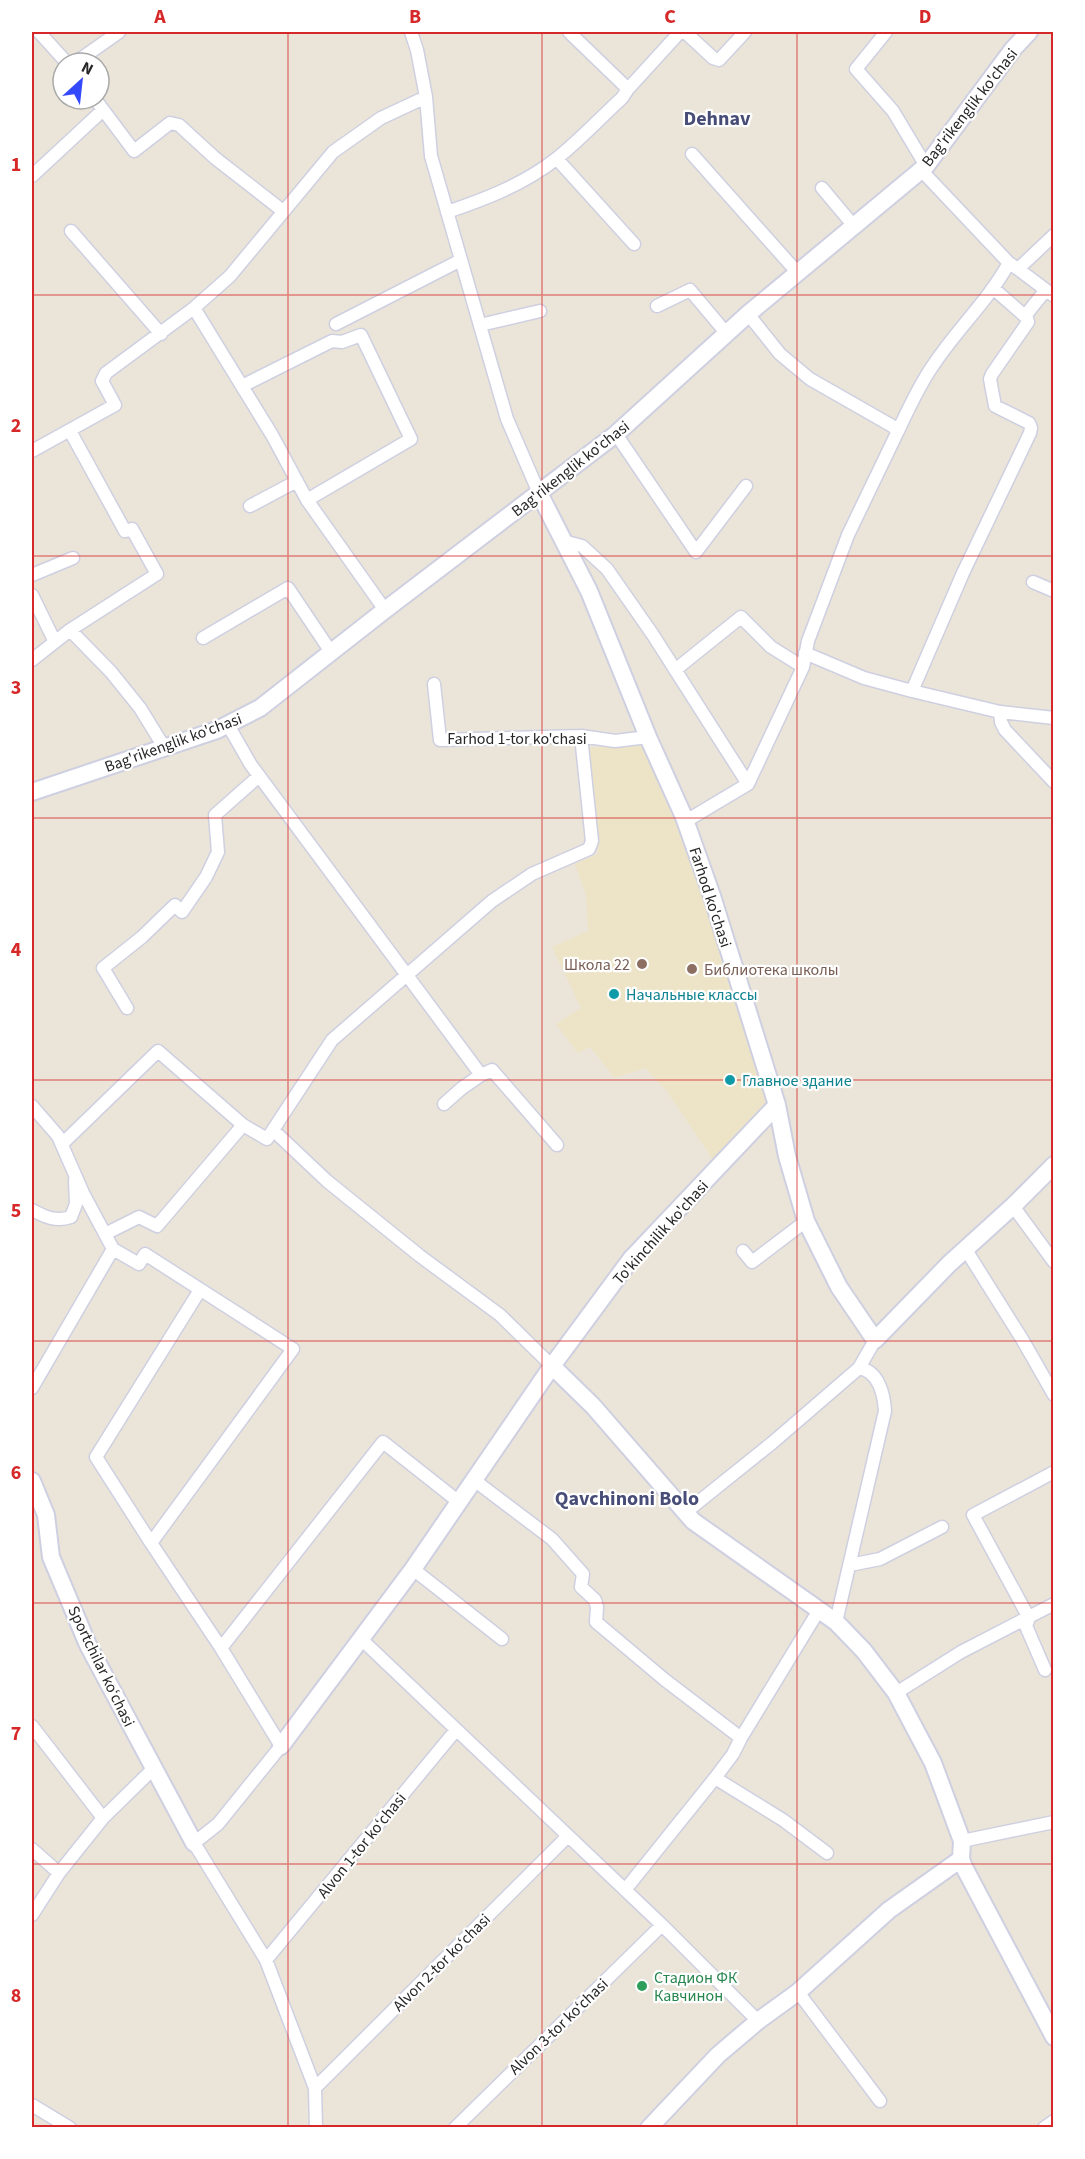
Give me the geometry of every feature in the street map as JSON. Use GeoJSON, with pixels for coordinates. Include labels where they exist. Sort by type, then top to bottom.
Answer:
{"type":"FeatureCollection","features":[{"type":"Feature","properties":{"kind":"street"},"geometry":{"type":"LineString","coordinates":[[39,32],[56,51]]}},
{"type":"Feature","properties":{"kind":"street"},"geometry":{"type":"LineString","coordinates":[[92,51],[119,32]]}},
{"type":"Feature","properties":{"kind":"street"},"geometry":{"type":"LineString","coordinates":[[411,32],[426,97],[431,156],[507,419],[538,493]]}},
{"type":"Feature","properties":{"kind":"street"},"geometry":{"type":"LineString","coordinates":[[569,32],[628,89]]}},
{"type":"Feature","properties":{"kind":"street"},"geometry":{"type":"LineString","coordinates":[[447,212],[486,199],[524,181],[557,159],[622,99],[628,89],[680,32]]}},
{"type":"Feature","properties":{"kind":"street"},"geometry":{"type":"LineString","coordinates":[[685,32],[713,58],[719,60],[745,32]]}},
{"type":"Feature","properties":{"kind":"street"},"geometry":{"type":"LineString","coordinates":[[886,32],[856,69],[893,111],[923,168],[1013,266],[1049,293],[1025,316]]}},
{"type":"Feature","properties":{"kind":"street","name":"Bag'rikenglik ko'chasi"},"geometry":{"type":"LineString","coordinates":[[32,792],[228,725],[260,708],[616,434],[748,314],[923,168],[1013,49],[1029,32]]}},
{"type":"Feature","properties":{"kind":"street"},"geometry":{"type":"LineString","coordinates":[[32,451],[115,405],[102,381],[106,372],[194,308],[230,276],[333,152],[381,118],[426,97]]}},
{"type":"Feature","properties":{"kind":"street"},"geometry":{"type":"LineString","coordinates":[[32,176],[102,111]]}},
{"type":"Feature","properties":{"kind":"street"},"geometry":{"type":"LineString","coordinates":[[104,111],[134,150],[170,123],[179,125],[215,158],[283,211]]}},
{"type":"Feature","properties":{"kind":"street"},"geometry":{"type":"LineString","coordinates":[[692,154],[797,272]]}},
{"type":"Feature","properties":{"kind":"street"},"geometry":{"type":"LineString","coordinates":[[557,159],[634,244]]}},
{"type":"Feature","properties":{"kind":"street"},"geometry":{"type":"LineString","coordinates":[[822,188],[853,225]]}},
{"type":"Feature","properties":{"kind":"street"},"geometry":{"type":"LineString","coordinates":[[71,231],[160,334]]}},
{"type":"Feature","properties":{"kind":"street"},"geometry":{"type":"LineString","coordinates":[[686,821],[748,784],[803,667],[805,653],[825,591],[848,535],[934,363],[1013,266],[1053,235]]}},
{"type":"Feature","properties":{"kind":"street"},"geometry":{"type":"LineString","coordinates":[[336,324],[461,260]]}},
{"type":"Feature","properties":{"kind":"street"},"geometry":{"type":"LineString","coordinates":[[912,691],[963,573],[1030,434],[1029,423],[995,406],[990,379],[1028,322],[1025,316],[994,289]]}},
{"type":"Feature","properties":{"kind":"street"},"geometry":{"type":"LineString","coordinates":[[657,306],[690,290],[727,334]]}},
{"type":"Feature","properties":{"kind":"street"},"geometry":{"type":"LineString","coordinates":[[194,308],[242,386],[307,500],[385,610]]}},
{"type":"Feature","properties":{"kind":"street"},"geometry":{"type":"LineString","coordinates":[[480,325],[540,311]]}},
{"type":"Feature","properties":{"kind":"street"},"geometry":{"type":"LineString","coordinates":[[748,314],[780,354],[810,379],[894,428],[897,433]]}},
{"type":"Feature","properties":{"kind":"street"},"geometry":{"type":"LineString","coordinates":[[242,386],[332,341],[342,342],[361,335],[411,440],[307,500]]}},
{"type":"Feature","properties":{"kind":"street"},"geometry":{"type":"LineString","coordinates":[[32,660],[70,630],[157,574],[132,528],[125,531],[70,431]]}},
{"type":"Feature","properties":{"kind":"street"},"geometry":{"type":"LineString","coordinates":[[616,434],[696,552],[746,486]]}},
{"type":"Feature","properties":{"kind":"street"},"geometry":{"type":"LineString","coordinates":[[250,506],[297,481]]}},
{"type":"Feature","properties":{"kind":"street","name":"Farhod ko'chasi"},"geometry":{"type":"LineString","coordinates":[[538,493],[589,591],[648,737],[686,821],[712,896],[777,1105],[787,1156],[806,1221],[839,1287],[875,1340]]}},
{"type":"Feature","properties":{"kind":"street"},"geometry":{"type":"LineString","coordinates":[[563,541],[582,546],[608,569],[748,784]]}},
{"type":"Feature","properties":{"kind":"street"},"geometry":{"type":"LineString","coordinates":[[32,574],[73,558]]}},
{"type":"Feature","properties":{"kind":"street"},"geometry":{"type":"LineString","coordinates":[[1033,582],[1053,591]]}},
{"type":"Feature","properties":{"kind":"street"},"geometry":{"type":"LineString","coordinates":[[203,638],[288,588],[331,652]]}},
{"type":"Feature","properties":{"kind":"street"},"geometry":{"type":"LineString","coordinates":[[32,596],[55,642]]}},
{"type":"Feature","properties":{"kind":"street"},"geometry":{"type":"LineString","coordinates":[[675,670],[741,617],[771,647],[803,667]]}},
{"type":"Feature","properties":{"kind":"street"},"geometry":{"type":"LineString","coordinates":[[70,630],[111,672],[140,708],[164,747]]}},
{"type":"Feature","properties":{"kind":"street"},"geometry":{"type":"LineString","coordinates":[[805,653],[864,678],[912,691],[1000,712],[1053,718]]}},
{"type":"Feature","properties":{"kind":"street","name":"Farhod 1-tor ko'chasi"},"geometry":{"type":"LineString","coordinates":[[434,684],[440,740],[581,736],[615,741],[648,737]]}},
{"type":"Feature","properties":{"kind":"street"},"geometry":{"type":"LineString","coordinates":[[1000,712],[1005,730],[1053,782]]}},
{"type":"Feature","properties":{"kind":"street"},"geometry":{"type":"LineString","coordinates":[[228,725],[260,776],[481,1075]]}},
{"type":"Feature","properties":{"kind":"street"},"geometry":{"type":"LineString","coordinates":[[62,1144],[158,1051],[243,1125],[267,1139],[332,1040],[492,901],[532,874],[588,849],[592,841],[581,736]]}},
{"type":"Feature","properties":{"kind":"street"},"geometry":{"type":"LineString","coordinates":[[127,1008],[103,968],[142,937],[175,905],[182,912],[190,903],[218,852],[215,814],[260,776]]}},
{"type":"Feature","properties":{"kind":"street"},"geometry":{"type":"LineString","coordinates":[[444,1104],[462,1088],[492,1070],[557,1145]]}},
{"type":"Feature","properties":{"kind":"street","name":"To'kinchilik ko'chasi"},"geometry":{"type":"LineString","coordinates":[[281,1746],[413,1569],[552,1366],[631,1259],[777,1105]]}},
{"type":"Feature","properties":{"kind":"street"},"geometry":{"type":"LineString","coordinates":[[32,1106],[58,1136],[112,1249],[139,1264],[145,1254],[293,1349],[151,1542]]}},
{"type":"Feature","properties":{"kind":"street"},"geometry":{"type":"LineString","coordinates":[[105,1234],[140,1217],[157,1226],[243,1125]]}},
{"type":"Feature","properties":{"kind":"street"},"geometry":{"type":"LineString","coordinates":[[274,1131],[346,1196],[420,1256],[500,1315],[593,1407],[693,1521],[836,1622],[864,1651],[896,1693],[933,1763],[962,1841],[961,1859],[964,1867],[1053,2037]]}},
{"type":"Feature","properties":{"kind":"street"},"geometry":{"type":"LineString","coordinates":[[686,1512],[772,1443],[859,1368],[875,1340],[949,1264],[1013,1206],[1053,1165]]}},
{"type":"Feature","properties":{"kind":"street"},"geometry":{"type":"LineString","coordinates":[[32,1210],[46,1217],[61,1220],[71,1217],[76,1204],[75,1174]]}},
{"type":"Feature","properties":{"kind":"street"},"geometry":{"type":"LineString","coordinates":[[1013,1206],[1053,1262]]}},
{"type":"Feature","properties":{"kind":"street"},"geometry":{"type":"LineString","coordinates":[[743,1251],[752,1262],[806,1221]]}},
{"type":"Feature","properties":{"kind":"street"},"geometry":{"type":"LineString","coordinates":[[32,1389],[112,1249]]}},
{"type":"Feature","properties":{"kind":"street"},"geometry":{"type":"LineString","coordinates":[[966,1250],[1022,1339],[1053,1395]]}},
{"type":"Feature","properties":{"kind":"street"},"geometry":{"type":"LineString","coordinates":[[200,1290],[96,1457],[221,1648],[281,1746],[218,1824],[194,1843],[266,1960],[315,2088],[316,2127]]}},
{"type":"Feature","properties":{"kind":"street"},"geometry":{"type":"LineString","coordinates":[[836,1622],[885,1411],[884,1397],[878,1383],[871,1374],[859,1368]]}},
{"type":"Feature","properties":{"kind":"street"},"geometry":{"type":"LineString","coordinates":[[221,1648],[383,1442],[459,1502]]}},
{"type":"Feature","properties":{"kind":"street"},"geometry":{"type":"LineString","coordinates":[[1045,1670],[1026,1626],[1029,1618],[973,1515],[1053,1472]]}},
{"type":"Feature","properties":{"kind":"street"},"geometry":{"type":"LineString","coordinates":[[474,1480],[552,1539],[583,1574],[581,1587],[595,1600],[596,1622],[665,1680],[741,1738]]}},
{"type":"Feature","properties":{"kind":"street","name":"Sportchilar ko‘chasi"},"geometry":{"type":"LineString","coordinates":[[32,1481],[46,1515],[51,1557],[88,1645],[194,1843]]}},
{"type":"Feature","properties":{"kind":"street"},"geometry":{"type":"LineString","coordinates":[[850,1565],[880,1559],[942,1527]]}},
{"type":"Feature","properties":{"kind":"street"},"geometry":{"type":"LineString","coordinates":[[413,1569],[502,1639]]}},
{"type":"Feature","properties":{"kind":"street"},"geometry":{"type":"LineString","coordinates":[[896,1693],[961,1652],[1053,1604]]}},
{"type":"Feature","properties":{"kind":"street"},"geometry":{"type":"LineString","coordinates":[[625,1890],[733,1754],[819,1610]]}},
{"type":"Feature","properties":{"kind":"street"},"geometry":{"type":"LineString","coordinates":[[360,1638],[662,1925],[758,2021]]}},
{"type":"Feature","properties":{"kind":"street"},"geometry":{"type":"LineString","coordinates":[[32,1726],[103,1818]]}},
{"type":"Feature","properties":{"kind":"street","name":"Alvon 1-tor ko‘chasi"},"geometry":{"type":"LineString","coordinates":[[266,1960],[456,1730]]}},
{"type":"Feature","properties":{"kind":"street"},"geometry":{"type":"LineString","coordinates":[[32,1915],[60,1873],[103,1818],[154,1768]]}},
{"type":"Feature","properties":{"kind":"street"},"geometry":{"type":"LineString","coordinates":[[715,1778],[783,1820],[827,1853]]}},
{"type":"Feature","properties":{"kind":"street"},"geometry":{"type":"LineString","coordinates":[[962,1841],[1053,1822]]}},
{"type":"Feature","properties":{"kind":"street","name":"Alvon 2-tor ko‘chasi"},"geometry":{"type":"LineString","coordinates":[[315,2088],[568,1836]]}},
{"type":"Feature","properties":{"kind":"street"},"geometry":{"type":"LineString","coordinates":[[32,1849],[60,1873]]}},
{"type":"Feature","properties":{"kind":"street"},"geometry":{"type":"LineString","coordinates":[[649,2127],[718,2055],[758,2021],[798,1992],[890,1910],[961,1859]]}},
{"type":"Feature","properties":{"kind":"street","name":"Alvon 3-tor ko‘chasi"},"geometry":{"type":"LineString","coordinates":[[455,2127],[662,1925]]}},
{"type":"Feature","properties":{"kind":"street"},"geometry":{"type":"LineString","coordinates":[[798,1992],[880,2101]]}},
{"type":"Feature","properties":{"kind":"street"},"geometry":{"type":"LineString","coordinates":[[32,2105],[70,2127]]}},
{"type":"Feature","properties":{"kind":"street"},"geometry":{"type":"LineString","coordinates":[[1044,2127],[1053,2121]]}},
{"type":"Feature","properties":{"kind":"shaded area","name":"Школа 22"},"geometry":{"type":"Polygon","coordinates":[[[644,741],[674,811],[698,876],[728,982],[772,1106],[714,1161],[666,1090],[645,1068],[615,1078],[590,1047],[578,1053],[556,1024],[581,1008],[552,947],[588,931],[586,895],[575,864],[598,854],[586,749],[644,741]]]}},
{"type":"Feature","properties":{"kind":"place","name":"Школа 22"},"geometry":{"type":"Point","coordinates":[642,964]}},
{"type":"Feature","properties":{"kind":"place","name":"Библиотека школы"},"geometry":{"type":"Point","coordinates":[692,969]}},
{"type":"Feature","properties":{"kind":"place","name":"Начальные классы"},"geometry":{"type":"Point","coordinates":[614,994]}},
{"type":"Feature","properties":{"kind":"place","name":"Главное здание"},"geometry":{"type":"Point","coordinates":[730,1080]}},
{"type":"Feature","properties":{"kind":"place","name":"Стадион ФК Кавчинон"},"geometry":{"type":"Point","coordinates":[642,1986]}},
{"type":"Feature","properties":{"kind":"district","name":"Dehnav"},"geometry":{"type":"Point","coordinates":[717,118]}},
{"type":"Feature","properties":{"kind":"district","name":"Qavchinoni Bolo"},"geometry":{"type":"Point","coordinates":[627,1498]}}]}
